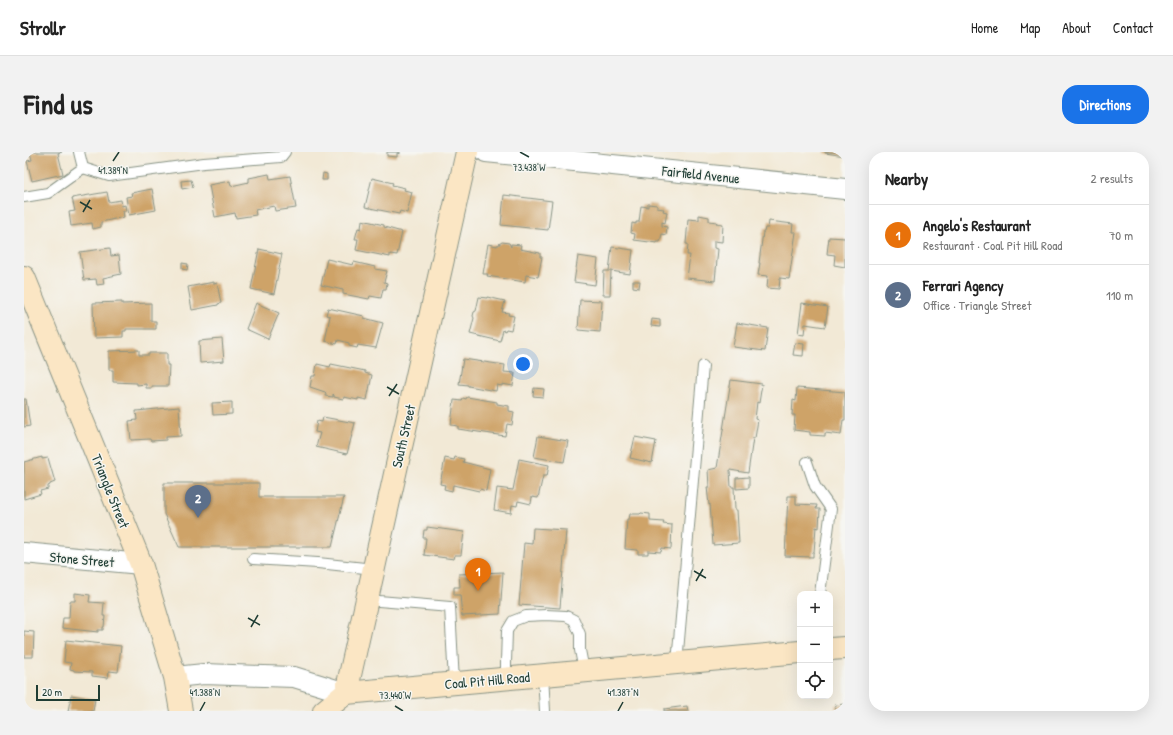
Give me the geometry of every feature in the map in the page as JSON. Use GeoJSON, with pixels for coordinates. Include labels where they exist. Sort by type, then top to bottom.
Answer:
{"type":"FeatureCollection","features":[{"type":"Feature","properties":{"kind":"street","name":"South Street"},"geometry":{"type":"LineString","coordinates":[[346,693],[467,152]]}},
{"type":"Feature","properties":{"kind":"street","name":"Fairfield Avenue"},"geometry":{"type":"LineString","coordinates":[[486,152],[845,189]]}},
{"type":"Feature","properties":{"kind":"street","name":"Triangle Street"},"geometry":{"type":"LineString","coordinates":[[24,278],[141,564],[176,676],[181,711]]}},
{"type":"Feature","properties":{"kind":"street","name":"Stone Street"},"geometry":{"type":"LineString","coordinates":[[24,553],[141,564]]}},
{"type":"Feature","properties":{"kind":"street"},"geometry":{"type":"LineString","coordinates":[[833,649],[845,648]]}},
{"type":"Feature","properties":{"kind":"street","name":"Coal Pit Hill Road"},"geometry":{"type":"LineString","coordinates":[[176,676],[204,674],[294,677],[346,693],[797,652]]}},
{"type":"Feature","properties":{"kind":"street"},"geometry":{"type":"LineString","coordinates":[[324,711],[346,693]]}},
{"type":"Feature","properties":{"kind":"lane"},"geometry":{"type":"LineString","coordinates":[[79,152],[83,168]]}},
{"type":"Feature","properties":{"kind":"lane"},"geometry":{"type":"LineString","coordinates":[[83,168],[109,176],[204,164],[282,157],[285,152]]}},
{"type":"Feature","properties":{"kind":"lane"},"geometry":{"type":"LineString","coordinates":[[24,197],[48,193],[83,168]]}},
{"type":"Feature","properties":{"kind":"lane"},"geometry":{"type":"LineString","coordinates":[[677,662],[703,366]]}},
{"type":"Feature","properties":{"kind":"lane"},"geometry":{"type":"LineString","coordinates":[[808,462],[815,486],[831,509],[820,591]]}},
{"type":"Feature","properties":{"kind":"lane"},"geometry":{"type":"LineString","coordinates":[[254,559],[318,563],[374,569]]}},
{"type":"Feature","properties":{"kind":"lane"},"geometry":{"type":"LineString","coordinates":[[366,600],[450,607],[454,683]]}},
{"type":"Feature","properties":{"kind":"lane"},"geometry":{"type":"LineString","coordinates":[[506,678],[507,631],[513,622],[526,616],[566,616],[574,620],[580,634],[580,650],[584,671]]}},
{"type":"Feature","properties":{"kind":"lane"},"geometry":{"type":"LineString","coordinates":[[543,675],[545,711]]}},
{"type":"Feature","properties":{"kind":"building"},"geometry":{"type":"Polygon","coordinates":[[[30,152],[62,152],[58,153],[63,174],[32,181],[27,161],[32,160],[30,152]]]}},
{"type":"Feature","properties":{"kind":"building"},"geometry":{"type":"Polygon","coordinates":[[[387,152],[400,152],[400,154],[397,153],[397,157],[387,156],[387,152]]]}},
{"type":"Feature","properties":{"kind":"building"},"geometry":{"type":"Polygon","coordinates":[[[845,152],[845,156],[825,153],[845,152]]]}},
{"type":"Feature","properties":{"kind":"building"},"geometry":{"type":"Polygon","coordinates":[[[323,173],[327,174],[327,180],[322,180],[323,173]]]}},
{"type":"Feature","properties":{"kind":"building"},"geometry":{"type":"Polygon","coordinates":[[[269,174],[270,179],[290,176],[296,208],[275,211],[274,206],[255,210],[256,215],[236,218],[235,213],[215,217],[209,185],[230,181],[231,186],[249,182],[249,178],[269,174]]]}},
{"type":"Feature","properties":{"kind":"building"},"geometry":{"type":"Polygon","coordinates":[[[372,178],[393,183],[392,185],[405,188],[404,190],[412,192],[407,213],[400,211],[399,214],[365,207],[372,178]]]}},
{"type":"Feature","properties":{"kind":"building"},"geometry":{"type":"Polygon","coordinates":[[[191,180],[193,187],[182,189],[181,181],[191,180]]]}},
{"type":"Feature","properties":{"kind":"building"},"geometry":{"type":"Polygon","coordinates":[[[152,189],[156,210],[129,215],[126,197],[132,196],[131,193],[152,189]]]}},
{"type":"Feature","properties":{"kind":"building"},"geometry":{"type":"Polygon","coordinates":[[[107,192],[109,202],[121,200],[122,206],[125,205],[126,211],[123,211],[124,217],[101,222],[101,227],[93,229],[92,223],[71,226],[69,212],[75,211],[72,198],[107,192]]]}},
{"type":"Feature","properties":{"kind":"building"},"geometry":{"type":"Polygon","coordinates":[[[504,195],[552,201],[548,230],[501,225],[504,195]]]}},
{"type":"Feature","properties":{"kind":"building"},"geometry":{"type":"Polygon","coordinates":[[[648,204],[657,205],[657,208],[664,209],[663,211],[667,212],[665,223],[662,222],[662,226],[667,227],[666,235],[662,234],[660,242],[657,243],[634,240],[635,234],[631,233],[632,223],[636,224],[636,222],[639,222],[641,206],[648,207],[648,204]]]}},
{"type":"Feature","properties":{"kind":"building"},"geometry":{"type":"Polygon","coordinates":[[[699,215],[709,217],[709,221],[723,224],[722,242],[714,241],[714,248],[718,249],[715,281],[687,278],[690,255],[687,255],[688,244],[686,244],[688,219],[699,220],[699,215]]]}},
{"type":"Feature","properties":{"kind":"building"},"geometry":{"type":"Polygon","coordinates":[[[362,220],[384,225],[384,227],[402,232],[397,255],[390,254],[390,257],[356,250],[358,239],[355,239],[358,228],[361,229],[362,220]]]}},
{"type":"Feature","properties":{"kind":"building"},"geometry":{"type":"Polygon","coordinates":[[[769,221],[793,224],[792,232],[796,232],[789,279],[780,278],[779,289],[767,288],[768,276],[758,275],[763,232],[765,228],[768,228],[769,221]]]}},
{"type":"Feature","properties":{"kind":"building"},"geometry":{"type":"Polygon","coordinates":[[[829,237],[845,238],[845,267],[834,265],[835,255],[827,254],[829,237]]]}},
{"type":"Feature","properties":{"kind":"building"},"geometry":{"type":"Polygon","coordinates":[[[502,242],[509,243],[511,247],[511,244],[521,245],[520,249],[540,253],[540,257],[542,257],[538,277],[526,275],[525,282],[487,276],[488,274],[483,274],[488,244],[497,246],[502,242]]]}},
{"type":"Feature","properties":{"kind":"building"},"geometry":{"type":"Polygon","coordinates":[[[612,247],[633,250],[630,274],[611,271],[610,295],[603,295],[604,271],[609,271],[612,247]]]}},
{"type":"Feature","properties":{"kind":"building"},"geometry":{"type":"Polygon","coordinates":[[[110,248],[111,256],[119,255],[121,274],[103,278],[104,284],[97,285],[96,279],[84,280],[80,252],[110,248]]]}},
{"type":"Feature","properties":{"kind":"building"},"geometry":{"type":"Polygon","coordinates":[[[259,249],[282,254],[274,294],[251,289],[259,249]]]}},
{"type":"Feature","properties":{"kind":"building"},"geometry":{"type":"Polygon","coordinates":[[[578,256],[598,259],[595,285],[574,282],[578,256]]]}},
{"type":"Feature","properties":{"kind":"building"},"geometry":{"type":"Polygon","coordinates":[[[327,259],[353,265],[354,262],[375,267],[375,269],[387,271],[384,282],[387,283],[386,289],[383,289],[381,298],[370,296],[369,299],[343,294],[343,290],[321,285],[327,259]]]}},
{"type":"Feature","properties":{"kind":"building"},"geometry":{"type":"Polygon","coordinates":[[[182,263],[188,264],[187,270],[182,269],[182,263]]]}},
{"type":"Feature","properties":{"kind":"building"},"geometry":{"type":"Polygon","coordinates":[[[633,281],[640,281],[639,288],[633,287],[633,281]]]}},
{"type":"Feature","properties":{"kind":"building"},"geometry":{"type":"Polygon","coordinates":[[[214,282],[214,284],[217,283],[221,303],[218,305],[192,310],[188,287],[214,282]]]}},
{"type":"Feature","properties":{"kind":"building"},"geometry":{"type":"Polygon","coordinates":[[[479,297],[487,297],[505,301],[502,312],[509,313],[508,315],[514,316],[511,330],[503,330],[500,341],[470,334],[474,318],[473,316],[474,312],[476,311],[479,297]]]}},
{"type":"Feature","properties":{"kind":"building"},"geometry":{"type":"Polygon","coordinates":[[[580,300],[602,301],[600,332],[578,330],[580,300]]]}},
{"type":"Feature","properties":{"kind":"building"},"geometry":{"type":"Polygon","coordinates":[[[122,302],[122,304],[151,303],[151,321],[156,321],[156,329],[126,329],[126,331],[123,331],[123,337],[94,338],[93,303],[122,302]]]}},
{"type":"Feature","properties":{"kind":"building"},"geometry":{"type":"Polygon","coordinates":[[[256,303],[279,313],[268,339],[246,329],[256,303]]]}},
{"type":"Feature","properties":{"kind":"building"},"geometry":{"type":"Polygon","coordinates":[[[802,303],[828,307],[825,327],[805,324],[804,335],[798,334],[802,303]]]}},
{"type":"Feature","properties":{"kind":"building"},"geometry":{"type":"Polygon","coordinates":[[[328,308],[364,316],[364,318],[383,323],[376,348],[358,345],[357,348],[349,346],[349,343],[338,340],[337,344],[325,341],[330,316],[326,315],[328,308]]]}},
{"type":"Feature","properties":{"kind":"building"},"geometry":{"type":"Polygon","coordinates":[[[652,319],[660,320],[660,327],[651,326],[652,319]]]}},
{"type":"Feature","properties":{"kind":"building"},"geometry":{"type":"Polygon","coordinates":[[[737,323],[768,328],[765,351],[733,347],[737,323]]]}},
{"type":"Feature","properties":{"kind":"building"},"geometry":{"type":"Polygon","coordinates":[[[222,339],[224,361],[200,363],[199,341],[222,339]]]}},
{"type":"Feature","properties":{"kind":"building"},"geometry":{"type":"Polygon","coordinates":[[[795,343],[804,344],[803,356],[793,355],[795,343]]]}},
{"type":"Feature","properties":{"kind":"building"},"geometry":{"type":"Polygon","coordinates":[[[139,350],[139,355],[149,355],[149,353],[167,353],[167,365],[169,365],[168,386],[152,386],[152,388],[146,388],[146,384],[137,385],[137,383],[113,382],[113,370],[109,370],[109,351],[139,350]]]}},
{"type":"Feature","properties":{"kind":"building"},"geometry":{"type":"Polygon","coordinates":[[[463,359],[505,365],[504,372],[515,373],[513,386],[502,384],[502,386],[497,385],[496,391],[459,384],[463,359]]]}},
{"type":"Feature","properties":{"kind":"building"},"geometry":{"type":"Polygon","coordinates":[[[317,364],[330,367],[331,364],[365,371],[365,373],[372,375],[367,400],[344,397],[343,399],[334,397],[333,394],[333,397],[325,396],[325,392],[310,387],[312,376],[315,376],[317,364]]]}},
{"type":"Feature","properties":{"kind":"building"},"geometry":{"type":"Polygon","coordinates":[[[731,380],[762,384],[759,403],[757,402],[755,419],[758,420],[755,438],[753,438],[748,473],[730,470],[731,487],[734,487],[735,510],[737,510],[739,543],[713,545],[710,504],[709,505],[707,487],[709,487],[708,470],[717,468],[731,380]]]}},
{"type":"Feature","properties":{"kind":"building"},"geometry":{"type":"Polygon","coordinates":[[[534,388],[544,389],[543,397],[533,396],[534,388]]]}},
{"type":"Feature","properties":{"kind":"building"},"geometry":{"type":"Polygon","coordinates":[[[797,388],[845,392],[845,420],[843,420],[841,435],[825,433],[825,436],[810,435],[810,432],[794,430],[795,415],[792,415],[793,400],[796,401],[797,388]]]}},
{"type":"Feature","properties":{"kind":"building"},"geometry":{"type":"Polygon","coordinates":[[[467,397],[497,402],[497,404],[509,406],[509,411],[514,412],[512,425],[507,424],[505,436],[458,429],[458,426],[451,425],[454,400],[462,401],[463,398],[466,399],[467,397]]]}},
{"type":"Feature","properties":{"kind":"building"},"geometry":{"type":"Polygon","coordinates":[[[24,399],[26,399],[30,426],[24,427],[24,399]]]}},
{"type":"Feature","properties":{"kind":"building"},"geometry":{"type":"Polygon","coordinates":[[[232,402],[232,414],[213,415],[212,403],[232,402]]]}},
{"type":"Feature","properties":{"kind":"building"},"geometry":{"type":"Polygon","coordinates":[[[179,407],[181,436],[166,437],[166,440],[131,440],[129,421],[137,420],[136,411],[179,407]]]}},
{"type":"Feature","properties":{"kind":"building"},"geometry":{"type":"Polygon","coordinates":[[[323,417],[355,423],[347,454],[316,447],[320,433],[315,432],[317,421],[322,422],[323,417]]]}},
{"type":"Feature","properties":{"kind":"building"},"geometry":{"type":"Polygon","coordinates":[[[538,436],[568,441],[564,462],[534,457],[538,436]]]}},
{"type":"Feature","properties":{"kind":"building"},"geometry":{"type":"Polygon","coordinates":[[[635,437],[656,441],[652,463],[630,458],[635,437]]]}},
{"type":"Feature","properties":{"kind":"building"},"geometry":{"type":"Polygon","coordinates":[[[42,457],[42,459],[48,458],[55,482],[48,486],[48,489],[40,491],[41,494],[24,499],[24,462],[42,457]]]}},
{"type":"Feature","properties":{"kind":"building"},"geometry":{"type":"Polygon","coordinates":[[[455,457],[464,459],[463,462],[490,469],[486,491],[480,489],[479,491],[453,485],[452,491],[444,489],[445,485],[440,484],[445,458],[454,460],[455,457]]]}},
{"type":"Feature","properties":{"kind":"building"},"geometry":{"type":"Polygon","coordinates":[[[519,459],[549,465],[547,476],[543,476],[538,498],[532,497],[531,504],[518,501],[517,506],[512,505],[511,513],[494,510],[497,488],[513,490],[519,459]]]}},
{"type":"Feature","properties":{"kind":"building"},"geometry":{"type":"Polygon","coordinates":[[[749,477],[749,488],[736,489],[736,478],[749,477]]]}},
{"type":"Feature","properties":{"kind":"building"},"geometry":{"type":"Polygon","coordinates":[[[164,483],[259,483],[259,497],[344,497],[332,547],[179,547],[164,514],[164,483]]]}},
{"type":"Feature","properties":{"kind":"building"},"geometry":{"type":"Polygon","coordinates":[[[788,496],[796,496],[796,504],[817,505],[816,509],[820,509],[819,528],[816,527],[813,557],[785,556],[788,496]]]}},
{"type":"Feature","properties":{"kind":"building"},"geometry":{"type":"Polygon","coordinates":[[[630,514],[650,514],[650,521],[664,522],[663,524],[672,525],[671,549],[662,548],[661,552],[648,551],[648,554],[638,554],[638,550],[625,549],[627,519],[629,519],[630,514]]]}},
{"type":"Feature","properties":{"kind":"building"},"geometry":{"type":"Polygon","coordinates":[[[427,527],[464,532],[461,555],[455,555],[454,559],[424,555],[426,538],[423,538],[424,530],[427,530],[427,527]]]}},
{"type":"Feature","properties":{"kind":"building"},"geometry":{"type":"Polygon","coordinates":[[[533,528],[566,530],[560,608],[519,605],[524,543],[532,544],[533,528]]]}},
{"type":"Feature","properties":{"kind":"building"},"geometry":{"type":"Polygon","coordinates":[[[503,572],[500,614],[462,616],[460,595],[454,595],[454,587],[460,587],[459,574],[503,572]]]}},
{"type":"Feature","properties":{"kind":"building"},"geometry":{"type":"Polygon","coordinates":[[[75,593],[90,595],[89,602],[104,603],[103,616],[105,616],[103,630],[98,630],[98,632],[62,628],[63,618],[69,618],[70,601],[75,601],[75,593]]]}},
{"type":"Feature","properties":{"kind":"building"},"geometry":{"type":"Polygon","coordinates":[[[24,631],[34,632],[33,657],[24,657],[24,631]]]}},
{"type":"Feature","properties":{"kind":"building"},"geometry":{"type":"Polygon","coordinates":[[[66,640],[121,646],[118,672],[109,671],[108,678],[92,676],[92,672],[74,671],[70,669],[71,663],[64,662],[66,640]]]}},
{"type":"Feature","properties":{"kind":"building"},"geometry":{"type":"Polygon","coordinates":[[[71,695],[95,699],[93,711],[68,711],[71,695]]]}},
{"type":"Feature","properties":{"kind":"building"},"geometry":{"type":"Polygon","coordinates":[[[845,704],[845,711],[836,711],[835,705],[845,704]]]}},
{"type":"Feature","properties":{"kind":"building"},"geometry":{"type":"Polygon","coordinates":[[[687,706],[688,711],[664,711],[664,709],[687,706]]]}},
{"type":"Feature","properties":{"kind":"place","name":"Ferrari Agency"},"geometry":{"type":"Point","coordinates":[198,518]}},
{"type":"Feature","properties":{"kind":"place","name":"Angelo's Restaurant"},"geometry":{"type":"Point","coordinates":[478,591]}}]}
